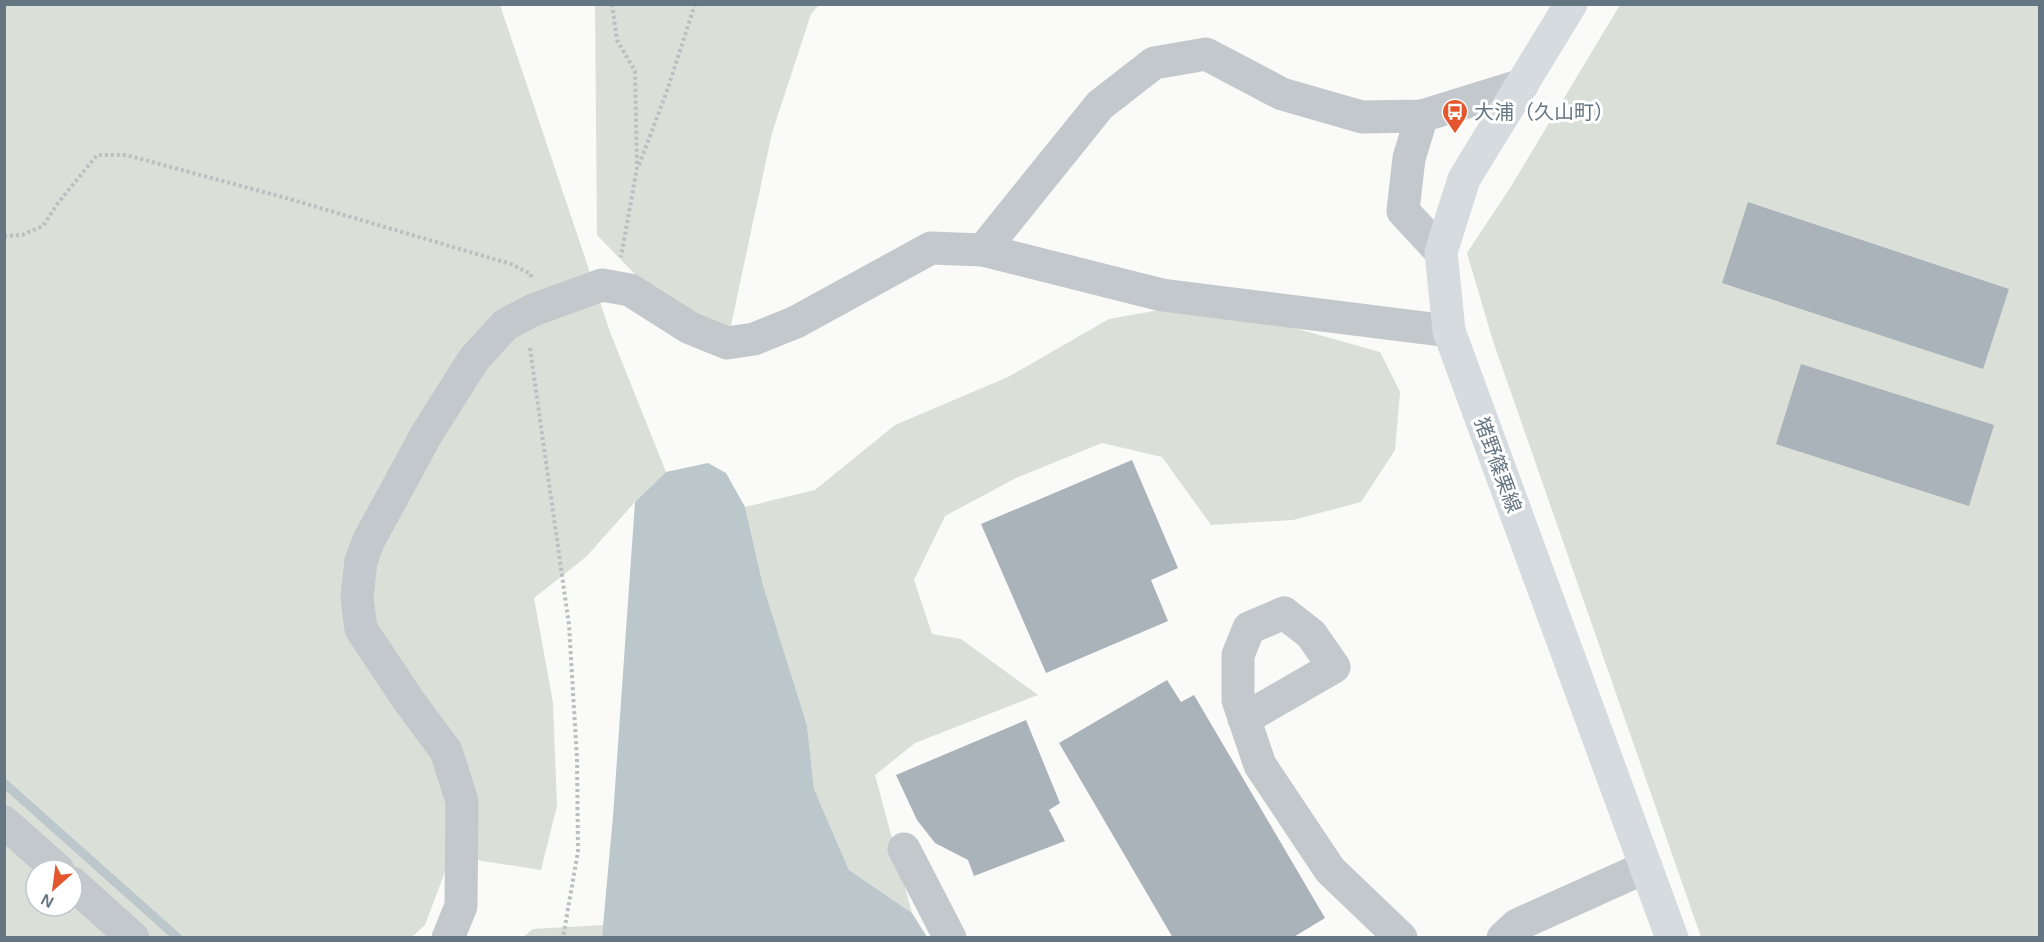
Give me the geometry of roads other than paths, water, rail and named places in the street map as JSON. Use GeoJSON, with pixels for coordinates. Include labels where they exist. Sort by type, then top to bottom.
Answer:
{"type":"FeatureCollection","features":[{"type":"Feature","properties":{"kind":"main road","name":"猪野篠栗線"},"geometry":{"type":"LineString","coordinates":[[1571,4],[1464,179],[1440,252],[1449,331],[1672,938]]}},
{"type":"Feature","properties":{"kind":"street"},"geometry":{"type":"LineString","coordinates":[[983,250],[1100,105],[1154,63],[1206,54],[1282,94],[1362,117],[1422,116],[1522,85]]}},
{"type":"Feature","properties":{"kind":"street"},"geometry":{"type":"LineString","coordinates":[[1422,116],[1409,158],[1403,211],[1440,252]]}},
{"type":"Feature","properties":{"kind":"street"},"geometry":{"type":"LineString","coordinates":[[448,938],[461,906],[462,801],[446,751],[409,701],[362,629],[357,597],[362,561],[369,540],[426,435],[474,359],[505,325],[533,310],[602,285],[630,290],[690,328],[727,343],[754,339],[796,322],[931,248],[983,250],[1162,294],[1449,331]]}},
{"type":"Feature","properties":{"kind":"street"},"geometry":{"type":"LineString","coordinates":[[1244,719],[1260,765],[1330,870],[1401,938]]}},
{"type":"Feature","properties":{"kind":"street"},"geometry":{"type":"LineString","coordinates":[[4,822],[44,858]]}},
{"type":"Feature","properties":{"kind":"street"},"geometry":{"type":"LineString","coordinates":[[904,849],[950,938]]}},
{"type":"Feature","properties":{"kind":"street"},"geometry":{"type":"LineString","coordinates":[[1503,938],[1517,925],[1646,867]]}},
{"type":"Feature","properties":{"kind":"street"},"geometry":{"type":"LineString","coordinates":[[84,894],[133,938]]}},
{"type":"Feature","properties":{"kind":"waterway"},"geometry":{"type":"LineString","coordinates":[[4,783],[178,938]]}},
{"type":"Feature","properties":{"kind":"place","name":"大浦（久山町）"},"geometry":{"type":"Point","coordinates":[1455,135]}}]}
